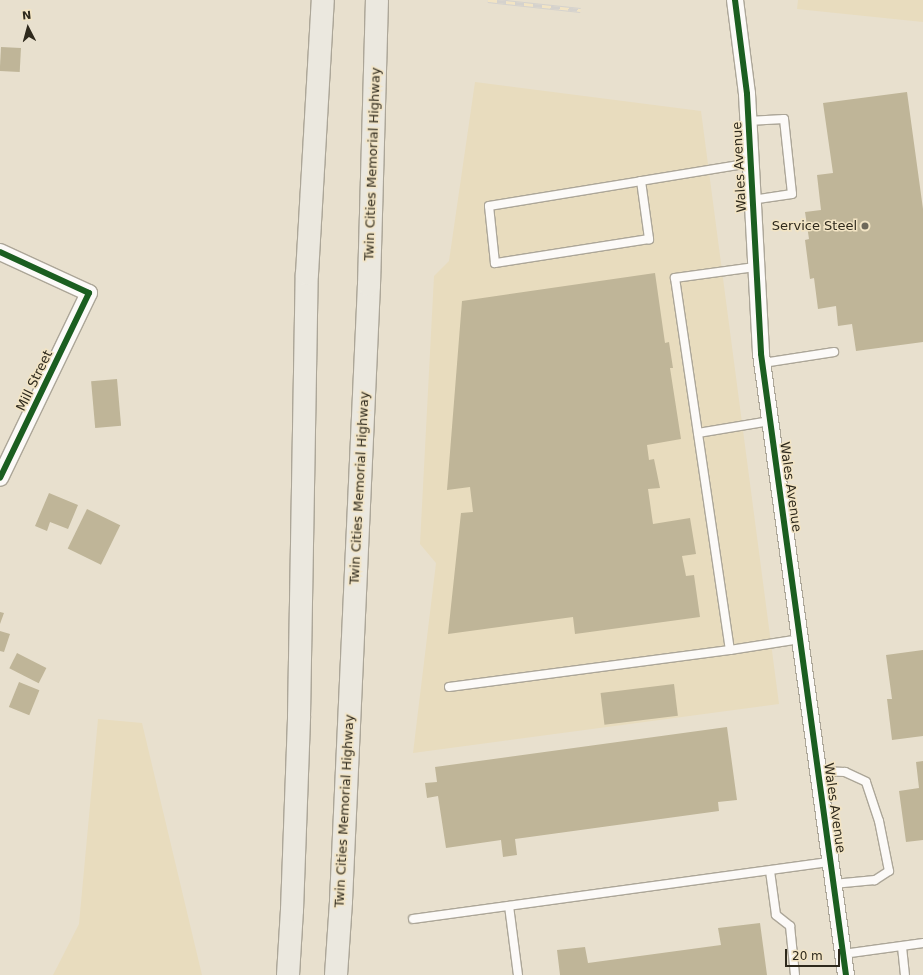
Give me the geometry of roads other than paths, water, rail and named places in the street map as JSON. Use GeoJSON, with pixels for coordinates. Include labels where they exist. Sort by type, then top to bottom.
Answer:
{"type":"FeatureCollection","features":[{"type":"Feature","properties":{"kind":"main road"},"geometry":{"type":"LineString","coordinates":[[288,975],[292,910],[299,716],[307,274],[323,0]]}},
{"type":"Feature","properties":{"kind":"main road","name":"Twin Cities Memorial Highway"},"geometry":{"type":"LineString","coordinates":[[336,975],[341,901],[369,293],[377,45],[377,0]]}},
{"type":"Feature","properties":{"kind":"street","name":"Wales Avenue"},"geometry":{"type":"LineString","coordinates":[[735,0],[747,94],[755,267],[763,363],[846,975]]}},
{"type":"Feature","properties":{"kind":"street","name":"Mill Street"},"geometry":{"type":"LineString","coordinates":[[0,252],[89,293],[0,478]]}},
{"type":"Feature","properties":{"kind":"lane"},"geometry":{"type":"LineString","coordinates":[[748,121],[784,119],[792,194],[752,200]]}},
{"type":"Feature","properties":{"kind":"lane"},"geometry":{"type":"LineString","coordinates":[[641,181],[649,239],[495,263],[489,206],[641,181],[751,163]]}},
{"type":"Feature","properties":{"kind":"lane"},"geometry":{"type":"LineString","coordinates":[[730,650],[675,278],[755,267]]}},
{"type":"Feature","properties":{"kind":"lane"},"geometry":{"type":"LineString","coordinates":[[763,363],[834,352]]}},
{"type":"Feature","properties":{"kind":"lane"},"geometry":{"type":"LineString","coordinates":[[698,433],[770,421]]}},
{"type":"Feature","properties":{"kind":"lane"},"geometry":{"type":"LineString","coordinates":[[449,687],[730,650],[800,639]]}},
{"type":"Feature","properties":{"kind":"lane"},"geometry":{"type":"LineString","coordinates":[[818,771],[845,772],[866,782],[880,821],[888,871],[875,880],[833,884]]}},
{"type":"Feature","properties":{"kind":"lane"},"geometry":{"type":"LineString","coordinates":[[413,919],[830,862]]}},
{"type":"Feature","properties":{"kind":"lane"},"geometry":{"type":"LineString","coordinates":[[770,870],[776,915],[790,926],[795,975]]}},
{"type":"Feature","properties":{"kind":"lane"},"geometry":{"type":"LineString","coordinates":[[509,906],[518,975]]}},
{"type":"Feature","properties":{"kind":"lane"},"geometry":{"type":"LineString","coordinates":[[843,954],[923,943]]}},
{"type":"Feature","properties":{"kind":"lane"},"geometry":{"type":"LineString","coordinates":[[902,947],[905,975]]}},
{"type":"Feature","properties":{"kind":"railway"},"geometry":{"type":"LineString","coordinates":[[488,0],[580,10]]}},
{"type":"Feature","properties":{"kind":"place","name":"Service Steel"},"geometry":{"type":"Point","coordinates":[865,226]}}]}
